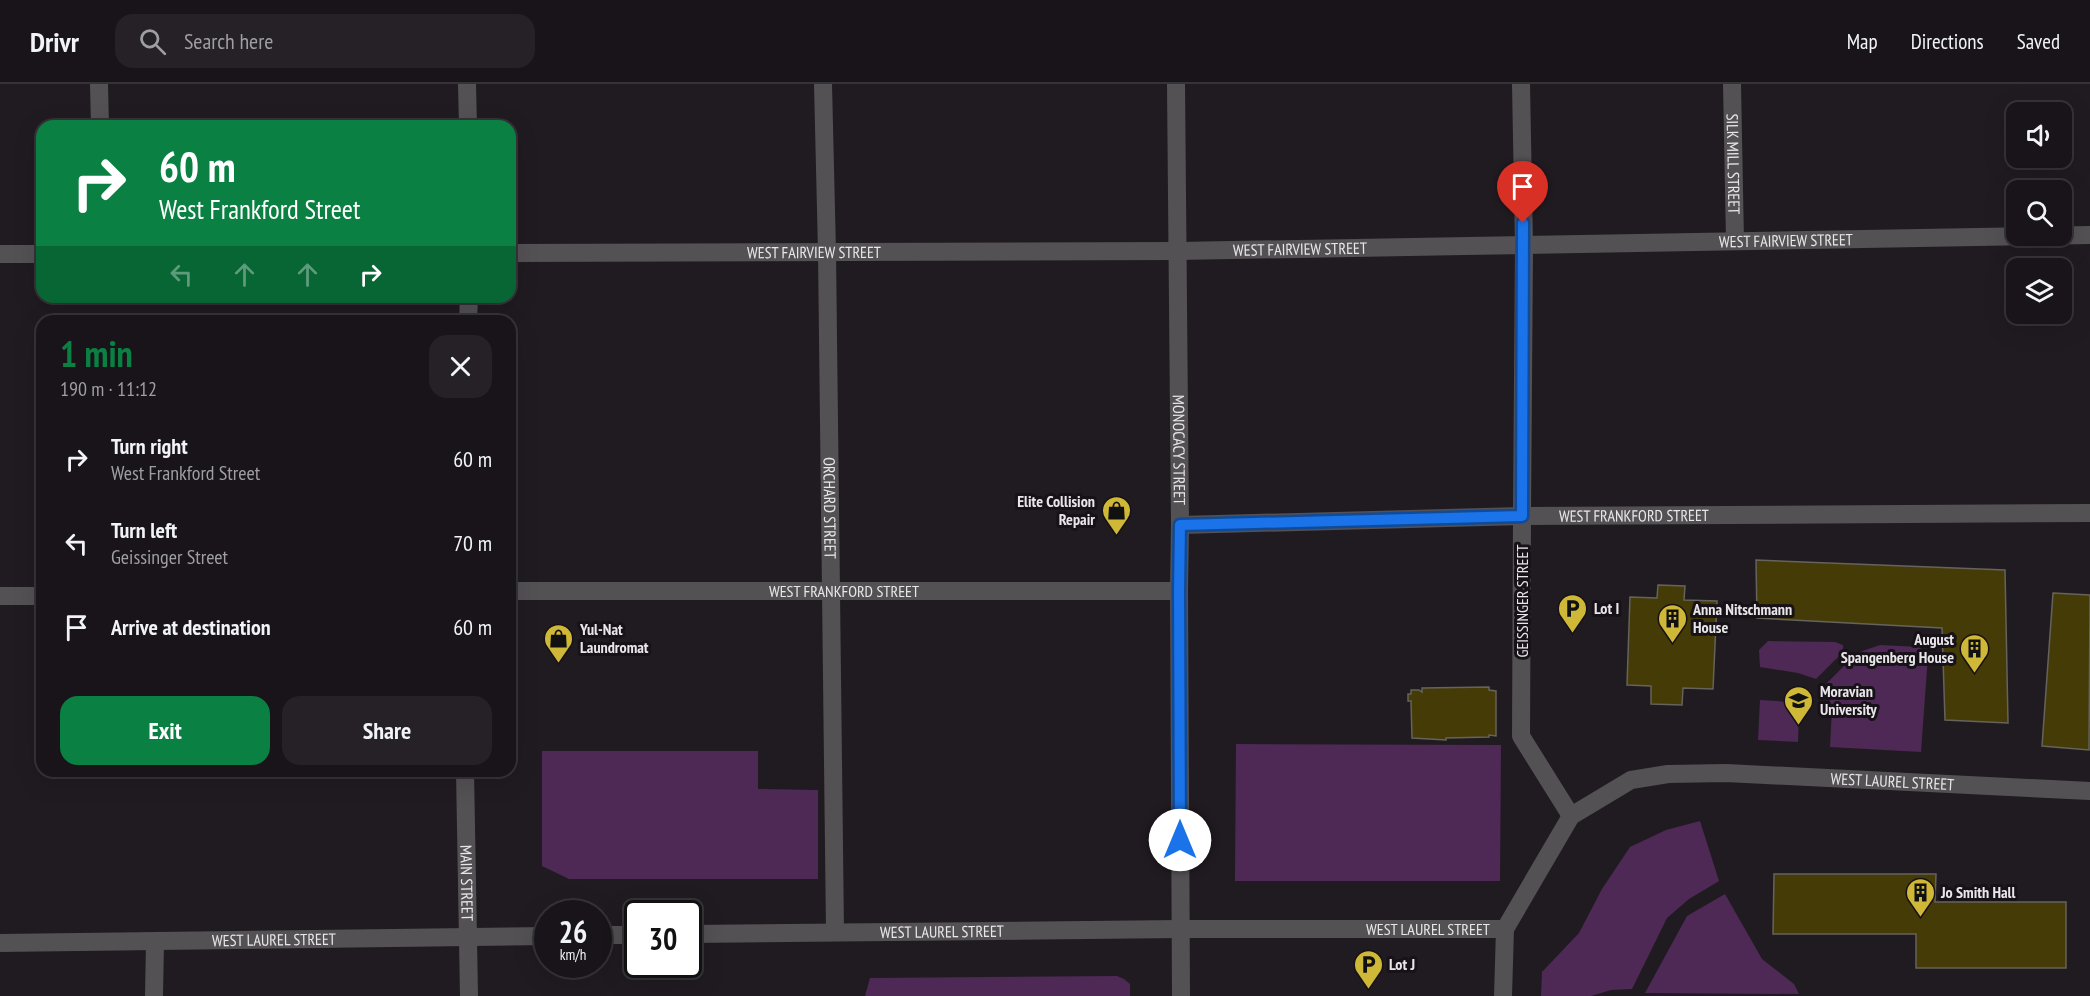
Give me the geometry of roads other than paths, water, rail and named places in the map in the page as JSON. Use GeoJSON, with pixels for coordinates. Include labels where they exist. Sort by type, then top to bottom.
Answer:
{"type":"FeatureCollection","features":[{"type":"Feature","properties":{"kind":"street"},"geometry":{"type":"LineString","coordinates":[[99,84],[100,120]]}},
{"type":"Feature","properties":{"kind":"street"},"geometry":{"type":"LineString","coordinates":[[467,84],[468,120]]}},
{"type":"Feature","properties":{"kind":"street","name":"ORCHARD STREET"},"geometry":{"type":"LineString","coordinates":[[823,84],[832,591],[835,932]]}},
{"type":"Feature","properties":{"kind":"street","name":"MONOCACY STREET"},"geometry":{"type":"LineString","coordinates":[[1176,84],[1181,996]]}},
{"type":"Feature","properties":{"kind":"street","name":"GEISSINGER STREET"},"geometry":{"type":"LineString","coordinates":[[1521,84],[1524,246],[1521,736],[1571,816]]}},
{"type":"Feature","properties":{"kind":"street","name":"SILK MILL STREET"},"geometry":{"type":"LineString","coordinates":[[1732,84],[1735,242]]}},
{"type":"Feature","properties":{"kind":"street","name":"WEST FAIRVIEW STREET"},"geometry":{"type":"LineString","coordinates":[[516,254],[1178,251],[2090,235]]}},
{"type":"Feature","properties":{"kind":"street"},"geometry":{"type":"LineString","coordinates":[[0,254],[36,254]]}},
{"type":"Feature","properties":{"kind":"street","name":"WEST FRANKFORD STREET"},"geometry":{"type":"LineString","coordinates":[[1180,525],[1522,516],[2090,513]]}},
{"type":"Feature","properties":{"kind":"street","name":"WEST FRANKFORD STREET"},"geometry":{"type":"LineString","coordinates":[[516,591],[1179,591]]}},
{"type":"Feature","properties":{"kind":"street"},"geometry":{"type":"LineString","coordinates":[[0,596],[36,596]]}},
{"type":"Feature","properties":{"kind":"street","name":"WEST LAUREL STREET"},"geometry":{"type":"LineString","coordinates":[[702,934],[1181,929],[1505,929],[1571,816],[1630,780],[1668,774],[1726,773],[2090,791]]}},
{"type":"Feature","properties":{"kind":"street","name":"MAIN STREET"},"geometry":{"type":"LineString","coordinates":[[465,777],[469,996]]}},
{"type":"Feature","properties":{"kind":"street"},"geometry":{"type":"LineString","coordinates":[[1503,996],[1505,929]]}},
{"type":"Feature","properties":{"kind":"street","name":"WEST LAUREL STREET"},"geometry":{"type":"LineString","coordinates":[[0,943],[534,936]]}},
{"type":"Feature","properties":{"kind":"street"},"geometry":{"type":"LineString","coordinates":[[154,996],[155,942]]}},
{"type":"Feature","properties":{"kind":"place","name":"Elite Collision Repair"},"geometry":{"type":"Point","coordinates":[1116,536]}},
{"type":"Feature","properties":{"kind":"place","name":"Lot I"},"geometry":{"type":"Point","coordinates":[1573,634]}},
{"type":"Feature","properties":{"kind":"place","name":"Anna Nitschmann House"},"geometry":{"type":"Point","coordinates":[1672,644]}},
{"type":"Feature","properties":{"kind":"place","name":"Yul-Nat Laundromat"},"geometry":{"type":"Point","coordinates":[559,664]}},
{"type":"Feature","properties":{"kind":"place","name":"August Spangenberg House"},"geometry":{"type":"Point","coordinates":[1975,674]}},
{"type":"Feature","properties":{"kind":"place","name":"Moravian University"},"geometry":{"type":"Point","coordinates":[1799,726]}},
{"type":"Feature","properties":{"kind":"place","name":"Jo Smith Hall"},"geometry":{"type":"Point","coordinates":[1920,918]}},
{"type":"Feature","properties":{"kind":"place","name":"Lot J"},"geometry":{"type":"Point","coordinates":[1368,990]}}]}
